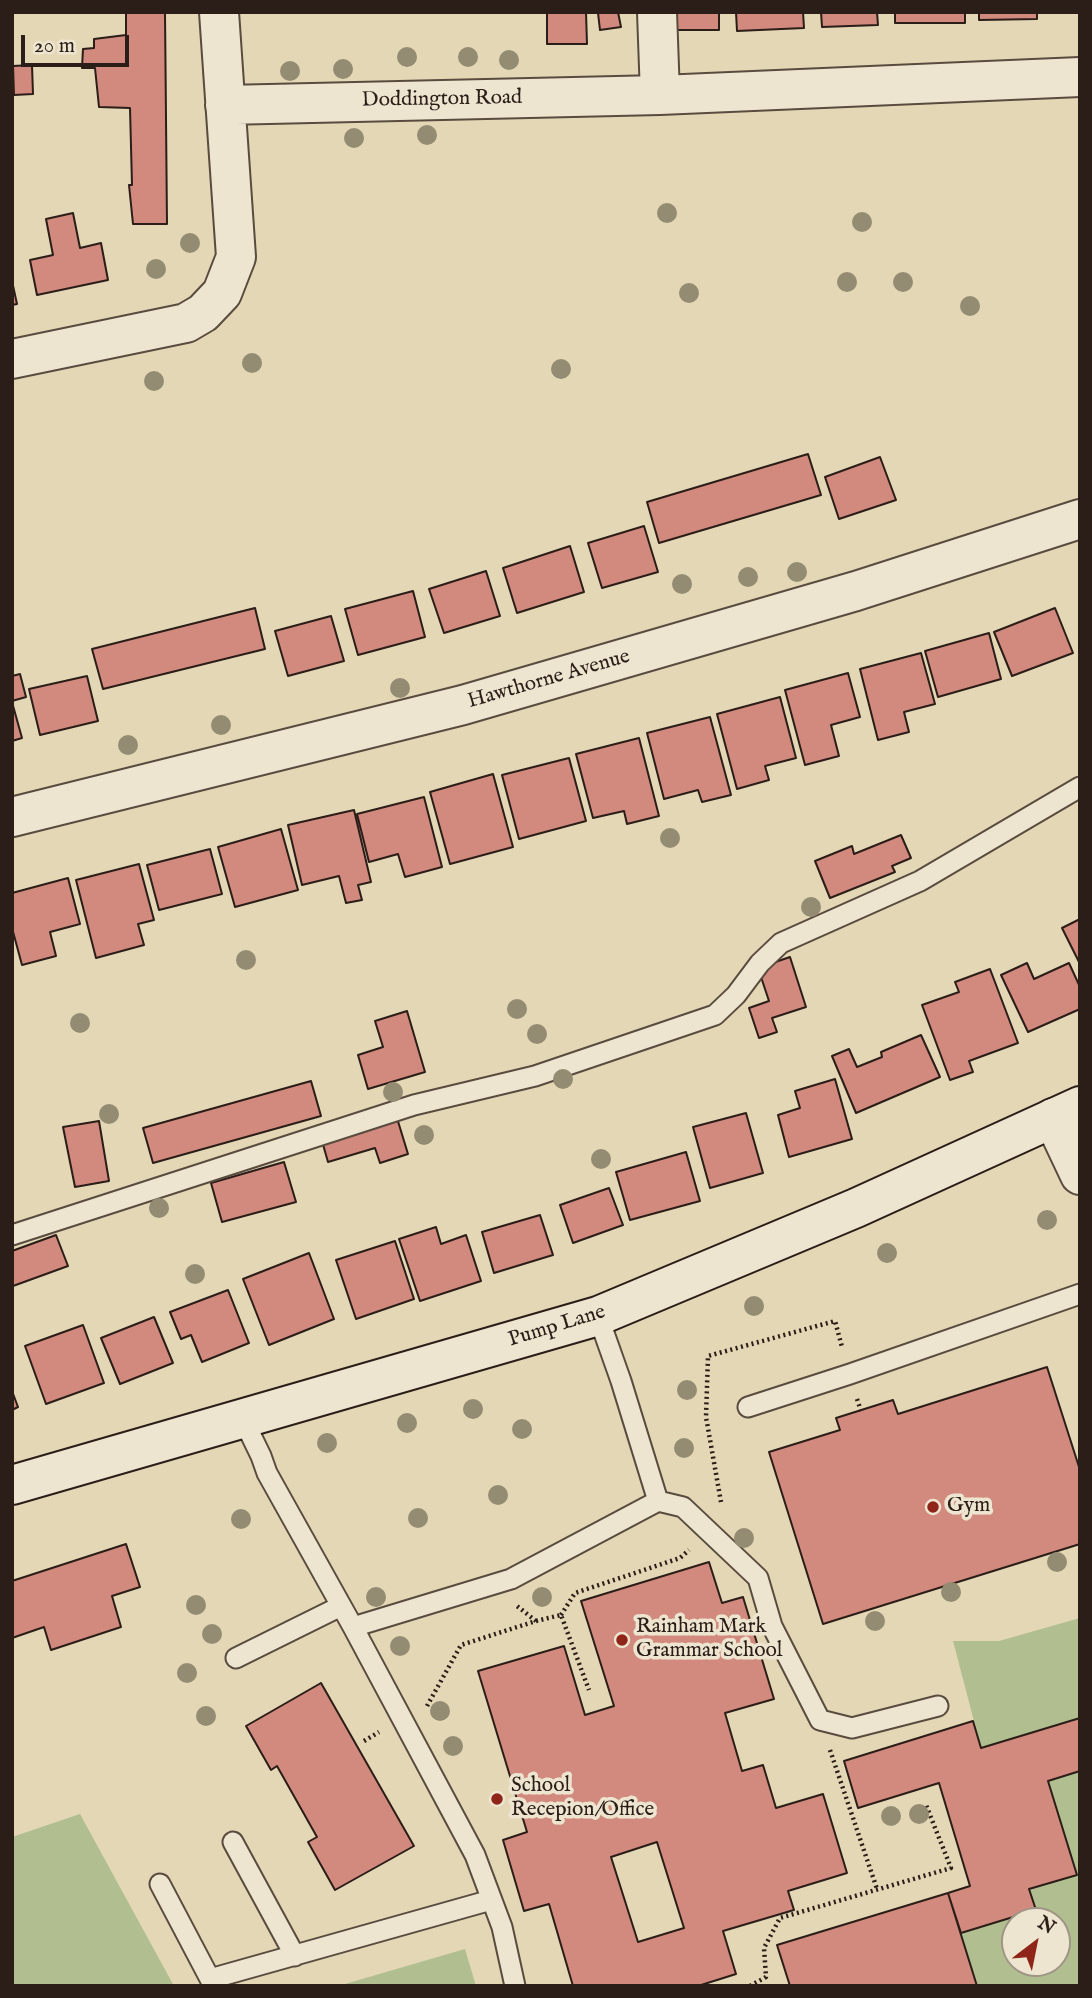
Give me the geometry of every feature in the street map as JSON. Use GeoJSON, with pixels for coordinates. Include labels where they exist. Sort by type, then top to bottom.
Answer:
{"type":"FeatureCollection","features":[{"type":"Feature","properties":{"kind":"street"},"geometry":{"type":"LineString","coordinates":[[12,359],[186,323],[204,313],[222,293],[236,257],[219,12]]}},
{"type":"Feature","properties":{"kind":"street"},"geometry":{"type":"LineString","coordinates":[[657,12],[660,95]]}},
{"type":"Feature","properties":{"kind":"street","name":"Doddington Road"},"geometry":{"type":"LineString","coordinates":[[225,105],[660,95],[1080,77]]}},
{"type":"Feature","properties":{"kind":"street","name":"Hawthorne Avenue"},"geometry":{"type":"LineString","coordinates":[[12,817],[463,705],[856,591],[1080,520]]}},
{"type":"Feature","properties":{"kind":"street"},"geometry":{"type":"LineString","coordinates":[[1066,1112],[1080,1175]]}},
{"type":"Feature","properties":{"kind":"street","name":"Pump Lane"},"geometry":{"type":"LineString","coordinates":[[12,1485],[598,1316],[856,1208],[1066,1112]]}},
{"type":"Feature","properties":{"kind":"lane"},"geometry":{"type":"LineString","coordinates":[[12,1235],[414,1105],[535,1076],[715,1015],[781,943],[920,881],[1080,787]]}},
{"type":"Feature","properties":{"kind":"lane"},"geometry":{"type":"LineString","coordinates":[[748,1407],[1080,1294]]}},
{"type":"Feature","properties":{"kind":"lane"},"geometry":{"type":"LineString","coordinates":[[598,1316],[658,1501]]}},
{"type":"Feature","properties":{"kind":"lane"},"geometry":{"type":"LineString","coordinates":[[243,1419],[267,1473],[475,1855],[502,1927],[515,1986]]}},
{"type":"Feature","properties":{"kind":"lane"},"geometry":{"type":"LineString","coordinates":[[353,1627],[511,1579],[658,1501],[683,1507],[758,1578],[772,1626],[820,1720],[852,1728],[937,1706]]}},
{"type":"Feature","properties":{"kind":"lane"},"geometry":{"type":"LineString","coordinates":[[236,1658],[341,1606]]}},
{"type":"Feature","properties":{"kind":"lane"},"geometry":{"type":"LineString","coordinates":[[233,1842],[295,1955]]}},
{"type":"Feature","properties":{"kind":"lane"},"geometry":{"type":"LineString","coordinates":[[160,1884],[211,1979],[491,1900]]}},
{"type":"Feature","properties":{"kind":"path"},"geometry":{"type":"LineString","coordinates":[[402,1719],[422,1716],[461,1645],[561,1615],[575,1593],[680,1558],[709,1532],[723,1514],[706,1417],[708,1356],[835,1321],[861,1410]]}},
{"type":"Feature","properties":{"kind":"path"},"geometry":{"type":"LineString","coordinates":[[491,1585],[536,1621]]}},
{"type":"Feature","properties":{"kind":"path"},"geometry":{"type":"LineString","coordinates":[[561,1615],[589,1690]]}},
{"type":"Feature","properties":{"kind":"path"},"geometry":{"type":"LineString","coordinates":[[820,1720],[877,1889]]}},
{"type":"Feature","properties":{"kind":"path"},"geometry":{"type":"LineString","coordinates":[[769,1986],[764,1948],[780,1917],[951,1868],[926,1805]]}},
{"type":"Feature","properties":{"kind":"path"},"geometry":{"type":"LineString","coordinates":[[750,1986],[766,1977]]}},
{"type":"Feature","properties":{"kind":"green space"},"geometry":{"type":"Polygon","coordinates":[[[1080,1618],[1080,1718],[981,1748],[953,1641],[999,1641],[1080,1618]]]}},
{"type":"Feature","properties":{"kind":"green space"},"geometry":{"type":"Polygon","coordinates":[[[1080,1771],[1080,1986],[977,1986],[961,1933],[1001,1921],[1001,1977],[1071,1977],[1071,1907],[1034,1907],[1029,1889],[1077,1875],[1048,1781],[1080,1771]]]}},
{"type":"Feature","properties":{"kind":"green space"},"geometry":{"type":"Polygon","coordinates":[[[80,1814],[174,1986],[12,1986],[12,1837],[80,1814]]]}},
{"type":"Feature","properties":{"kind":"green space"},"geometry":{"type":"Polygon","coordinates":[[[465,1949],[476,1986],[338,1986],[465,1949]]]}},
{"type":"Feature","properties":{"kind":"building"},"geometry":{"type":"Polygon","coordinates":[[[126,12],[165,12],[167,224],[133,224],[129,185],[132,185],[130,108],[99,107],[95,68],[82,68],[83,49],[94,48],[94,39],[126,35],[126,12]]]}},
{"type":"Feature","properties":{"kind":"building"},"geometry":{"type":"Polygon","coordinates":[[[547,12],[586,12],[587,44],[547,44],[547,12]]]}},
{"type":"Feature","properties":{"kind":"building"},"geometry":{"type":"Polygon","coordinates":[[[618,12],[621,27],[600,30],[598,13],[618,12]]]}},
{"type":"Feature","properties":{"kind":"building"},"geometry":{"type":"Polygon","coordinates":[[[667,12],[719,12],[719,30],[667,30],[667,12]]]}},
{"type":"Feature","properties":{"kind":"building"},"geometry":{"type":"Polygon","coordinates":[[[736,12],[803,12],[804,28],[737,31],[736,12]]]}},
{"type":"Feature","properties":{"kind":"building"},"geometry":{"type":"Polygon","coordinates":[[[821,12],[877,12],[878,25],[822,27],[821,12]]]}},
{"type":"Feature","properties":{"kind":"building"},"geometry":{"type":"Polygon","coordinates":[[[895,12],[965,12],[965,23],[895,23],[895,12]]]}},
{"type":"Feature","properties":{"kind":"building"},"geometry":{"type":"Polygon","coordinates":[[[979,12],[1037,12],[1037,19],[979,20],[979,12]]]}},
{"type":"Feature","properties":{"kind":"building"},"geometry":{"type":"Polygon","coordinates":[[[32,65],[33,94],[14,95],[13,66],[32,65]]]}},
{"type":"Feature","properties":{"kind":"building"},"geometry":{"type":"Polygon","coordinates":[[[73,213],[80,248],[101,243],[108,280],[37,295],[30,260],[53,255],[46,219],[73,213]]]}},
{"type":"Feature","properties":{"kind":"building"},"geometry":{"type":"Polygon","coordinates":[[[12,281],[17,304],[12,305],[12,281]]]}},
{"type":"Feature","properties":{"kind":"building"},"geometry":{"type":"Polygon","coordinates":[[[808,454],[821,495],[659,543],[647,502],[808,454]]]}},
{"type":"Feature","properties":{"kind":"building"},"geometry":{"type":"Polygon","coordinates":[[[880,457],[896,500],[839,519],[825,477],[880,457]]]}},
{"type":"Feature","properties":{"kind":"building"},"geometry":{"type":"Polygon","coordinates":[[[644,526],[658,572],[602,588],[588,543],[644,526]]]}},
{"type":"Feature","properties":{"kind":"building"},"geometry":{"type":"Polygon","coordinates":[[[570,546],[584,592],[517,613],[503,568],[570,546]]]}},
{"type":"Feature","properties":{"kind":"building"},"geometry":{"type":"Polygon","coordinates":[[[486,571],[500,616],[444,633],[429,589],[486,571]]]}},
{"type":"Feature","properties":{"kind":"building"},"geometry":{"type":"Polygon","coordinates":[[[413,591],[425,637],[358,655],[345,609],[413,591]]]}},
{"type":"Feature","properties":{"kind":"building"},"geometry":{"type":"Polygon","coordinates":[[[255,608],[265,649],[103,689],[92,649],[255,608]]]}},
{"type":"Feature","properties":{"kind":"building"},"geometry":{"type":"Polygon","coordinates":[[[1055,608],[1073,653],[1012,676],[994,632],[1055,608]]]}},
{"type":"Feature","properties":{"kind":"building"},"geometry":{"type":"Polygon","coordinates":[[[331,616],[344,661],[288,676],[275,631],[331,616]]]}},
{"type":"Feature","properties":{"kind":"building"},"geometry":{"type":"Polygon","coordinates":[[[989,633],[1001,679],[938,697],[925,651],[989,633]]]}},
{"type":"Feature","properties":{"kind":"building"},"geometry":{"type":"Polygon","coordinates":[[[921,653],[935,704],[904,712],[909,732],[878,740],[860,669],[921,653]]]}},
{"type":"Feature","properties":{"kind":"building"},"geometry":{"type":"Polygon","coordinates":[[[848,673],[860,717],[831,725],[839,756],[805,765],[785,690],[848,673]]]}},
{"type":"Feature","properties":{"kind":"building"},"geometry":{"type":"Polygon","coordinates":[[[20,674],[26,697],[12,701],[12,676],[20,674]]]}},
{"type":"Feature","properties":{"kind":"building"},"geometry":{"type":"Polygon","coordinates":[[[87,676],[98,721],[40,735],[29,689],[87,676]]]}},
{"type":"Feature","properties":{"kind":"building"},"geometry":{"type":"Polygon","coordinates":[[[780,697],[796,758],[765,766],[769,780],[737,789],[717,714],[780,697]]]}},
{"type":"Feature","properties":{"kind":"building"},"geometry":{"type":"Polygon","coordinates":[[[12,702],[22,738],[12,741],[12,702]]]}},
{"type":"Feature","properties":{"kind":"building"},"geometry":{"type":"Polygon","coordinates":[[[710,717],[731,795],[702,802],[698,790],[664,799],[647,733],[710,717]]]}},
{"type":"Feature","properties":{"kind":"building"},"geometry":{"type":"Polygon","coordinates":[[[639,738],[659,816],[627,824],[624,811],[593,818],[576,754],[639,738]]]}},
{"type":"Feature","properties":{"kind":"building"},"geometry":{"type":"Polygon","coordinates":[[[569,758],[586,821],[519,839],[502,775],[569,758]]]}},
{"type":"Feature","properties":{"kind":"building"},"geometry":{"type":"Polygon","coordinates":[[[493,774],[513,847],[450,864],[430,792],[493,774]]]}},
{"type":"Feature","properties":{"kind":"building"},"geometry":{"type":"Polygon","coordinates":[[[424,797],[442,867],[405,877],[398,854],[369,862],[357,814],[424,797]]]}},
{"type":"Feature","properties":{"kind":"building"},"geometry":{"type":"Polygon","coordinates":[[[354,810],[371,882],[358,885],[362,900],[346,903],[339,876],[302,885],[288,825],[354,810]]]}},
{"type":"Feature","properties":{"kind":"building"},"geometry":{"type":"Polygon","coordinates":[[[281,829],[298,890],[235,907],[218,847],[281,829]]]}},
{"type":"Feature","properties":{"kind":"building"},"geometry":{"type":"Polygon","coordinates":[[[901,835],[911,858],[892,866],[895,872],[830,898],[815,861],[852,846],[854,854],[901,835]]]}},
{"type":"Feature","properties":{"kind":"building"},"geometry":{"type":"Polygon","coordinates":[[[210,849],[222,894],[159,910],[147,865],[210,849]]]}},
{"type":"Feature","properties":{"kind":"building"},"geometry":{"type":"Polygon","coordinates":[[[139,864],[154,920],[138,924],[144,945],[96,958],[76,880],[139,864]]]}},
{"type":"Feature","properties":{"kind":"building"},"geometry":{"type":"Polygon","coordinates":[[[68,878],[80,924],[50,932],[56,956],[22,965],[12,928],[12,893],[68,878]]]}},
{"type":"Feature","properties":{"kind":"building"},"geometry":{"type":"Polygon","coordinates":[[[1080,919],[1080,964],[1062,928],[1080,919]]]}},
{"type":"Feature","properties":{"kind":"building"},"geometry":{"type":"Polygon","coordinates":[[[790,957],[806,1007],[772,1018],[777,1032],[759,1038],[749,1008],[769,1001],[758,968],[790,957]]]}},
{"type":"Feature","properties":{"kind":"building"},"geometry":{"type":"Polygon","coordinates":[[[1027,963],[1034,979],[1069,963],[1080,987],[1080,1009],[1028,1032],[1001,975],[1027,963]]]}},
{"type":"Feature","properties":{"kind":"building"},"geometry":{"type":"Polygon","coordinates":[[[990,969],[1018,1043],[969,1061],[973,1072],[950,1080],[922,1005],[959,992],[955,982],[990,969]]]}},
{"type":"Feature","properties":{"kind":"building"},"geometry":{"type":"Polygon","coordinates":[[[407,1011],[425,1072],[368,1089],[358,1055],[383,1047],[375,1021],[407,1011]]]}},
{"type":"Feature","properties":{"kind":"building"},"geometry":{"type":"Polygon","coordinates":[[[921,1035],[940,1077],[856,1113],[832,1056],[849,1049],[857,1067],[882,1057],[881,1052],[921,1035]]]}},
{"type":"Feature","properties":{"kind":"building"},"geometry":{"type":"Polygon","coordinates":[[[835,1079],[852,1139],[789,1157],[778,1115],[800,1108],[795,1091],[835,1079]]]}},
{"type":"Feature","properties":{"kind":"building"},"geometry":{"type":"Polygon","coordinates":[[[311,1081],[321,1116],[153,1163],[143,1128],[311,1081]]]}},
{"type":"Feature","properties":{"kind":"building"},"geometry":{"type":"Polygon","coordinates":[[[746,1113],[763,1173],[710,1188],[693,1127],[746,1113]]]}},
{"type":"Feature","properties":{"kind":"building"},"geometry":{"type":"Polygon","coordinates":[[[397,1118],[408,1154],[380,1163],[375,1148],[328,1162],[322,1141],[397,1118]]]}},
{"type":"Feature","properties":{"kind":"building"},"geometry":{"type":"Polygon","coordinates":[[[99,1121],[109,1181],[75,1187],[63,1127],[99,1121]]]}},
{"type":"Feature","properties":{"kind":"building"},"geometry":{"type":"Polygon","coordinates":[[[686,1152],[700,1201],[630,1220],[616,1172],[686,1152]]]}},
{"type":"Feature","properties":{"kind":"building"},"geometry":{"type":"Polygon","coordinates":[[[284,1162],[296,1202],[222,1222],[211,1183],[284,1162]]]}},
{"type":"Feature","properties":{"kind":"building"},"geometry":{"type":"Polygon","coordinates":[[[609,1188],[623,1225],[573,1243],[560,1205],[609,1188]]]}},
{"type":"Feature","properties":{"kind":"building"},"geometry":{"type":"Polygon","coordinates":[[[540,1215],[553,1255],[494,1273],[482,1232],[540,1215]]]}},
{"type":"Feature","properties":{"kind":"building"},"geometry":{"type":"Polygon","coordinates":[[[436,1227],[441,1244],[466,1235],[481,1281],[420,1301],[399,1239],[436,1227]]]}},
{"type":"Feature","properties":{"kind":"building"},"geometry":{"type":"Polygon","coordinates":[[[56,1235],[68,1266],[13,1286],[12,1251],[56,1235]]]}},
{"type":"Feature","properties":{"kind":"building"},"geometry":{"type":"Polygon","coordinates":[[[395,1241],[414,1299],[356,1319],[336,1260],[395,1241]]]}},
{"type":"Feature","properties":{"kind":"building"},"geometry":{"type":"Polygon","coordinates":[[[309,1253],[334,1319],[269,1345],[243,1279],[309,1253]]]}},
{"type":"Feature","properties":{"kind":"building"},"geometry":{"type":"Polygon","coordinates":[[[228,1290],[249,1343],[202,1362],[191,1335],[181,1339],[170,1312],[228,1290]]]}},
{"type":"Feature","properties":{"kind":"building"},"geometry":{"type":"Polygon","coordinates":[[[154,1317],[173,1363],[120,1384],[101,1338],[154,1317]]]}},
{"type":"Feature","properties":{"kind":"building"},"geometry":{"type":"Polygon","coordinates":[[[83,1325],[104,1383],[46,1404],[25,1346],[83,1325]]]}},
{"type":"Feature","properties":{"kind":"building","name":"Gym"},"geometry":{"type":"Polygon","coordinates":[[[1047,1367],[1080,1470],[1080,1544],[823,1624],[769,1452],[840,1430],[836,1418],[893,1400],[898,1414],[1047,1367]]]}},
{"type":"Feature","properties":{"kind":"building"},"geometry":{"type":"Polygon","coordinates":[[[12,1391],[18,1407],[12,1410],[12,1391]]]}},
{"type":"Feature","properties":{"kind":"building"},"geometry":{"type":"Polygon","coordinates":[[[126,1544],[140,1587],[112,1596],[121,1627],[51,1650],[44,1627],[12,1638],[12,1581],[126,1544]]]}},
{"type":"Feature","properties":{"kind":"building"},"geometry":{"type":"Polygon","coordinates":[[[709,1562],[722,1603],[743,1597],[774,1699],[725,1713],[742,1771],[763,1765],[776,1808],[823,1794],[847,1873],[788,1891],[794,1910],[723,1931],[736,1974],[698,1986],[573,1986],[549,1904],[524,1911],[503,1840],[527,1832],[478,1671],[564,1646],[585,1715],[614,1706],[581,1601],[709,1562]],[[657,1842],[611,1857],[638,1942],[684,1928],[657,1842]]]}},
{"type":"Feature","properties":{"kind":"building"},"geometry":{"type":"Polygon","coordinates":[[[321,1683],[414,1846],[335,1890],[308,1842],[317,1837],[277,1766],[271,1770],[246,1726],[321,1683]]]}},
{"type":"Feature","properties":{"kind":"building"},"geometry":{"type":"Polygon","coordinates":[[[1080,1718],[1080,1771],[1048,1781],[1077,1875],[1029,1889],[1035,1907],[1001,1907],[1001,1921],[961,1933],[948,1893],[970,1886],[939,1783],[858,1808],[844,1761],[973,1721],[981,1748],[1080,1718]]]}},
{"type":"Feature","properties":{"kind":"building"},"geometry":{"type":"Polygon","coordinates":[[[948,1893],[977,1986],[790,1986],[777,1945],[948,1893]]]}},
{"type":"Feature","properties":{"kind":"place","name":"Gym"},"geometry":{"type":"Point","coordinates":[933,1507]}},
{"type":"Feature","properties":{"kind":"place","name":"Rainham Mark Grammar School"},"geometry":{"type":"Point","coordinates":[622,1640]}},
{"type":"Feature","properties":{"kind":"place","name":"School Recepion/Office"},"geometry":{"type":"Point","coordinates":[497,1799]}}]}
